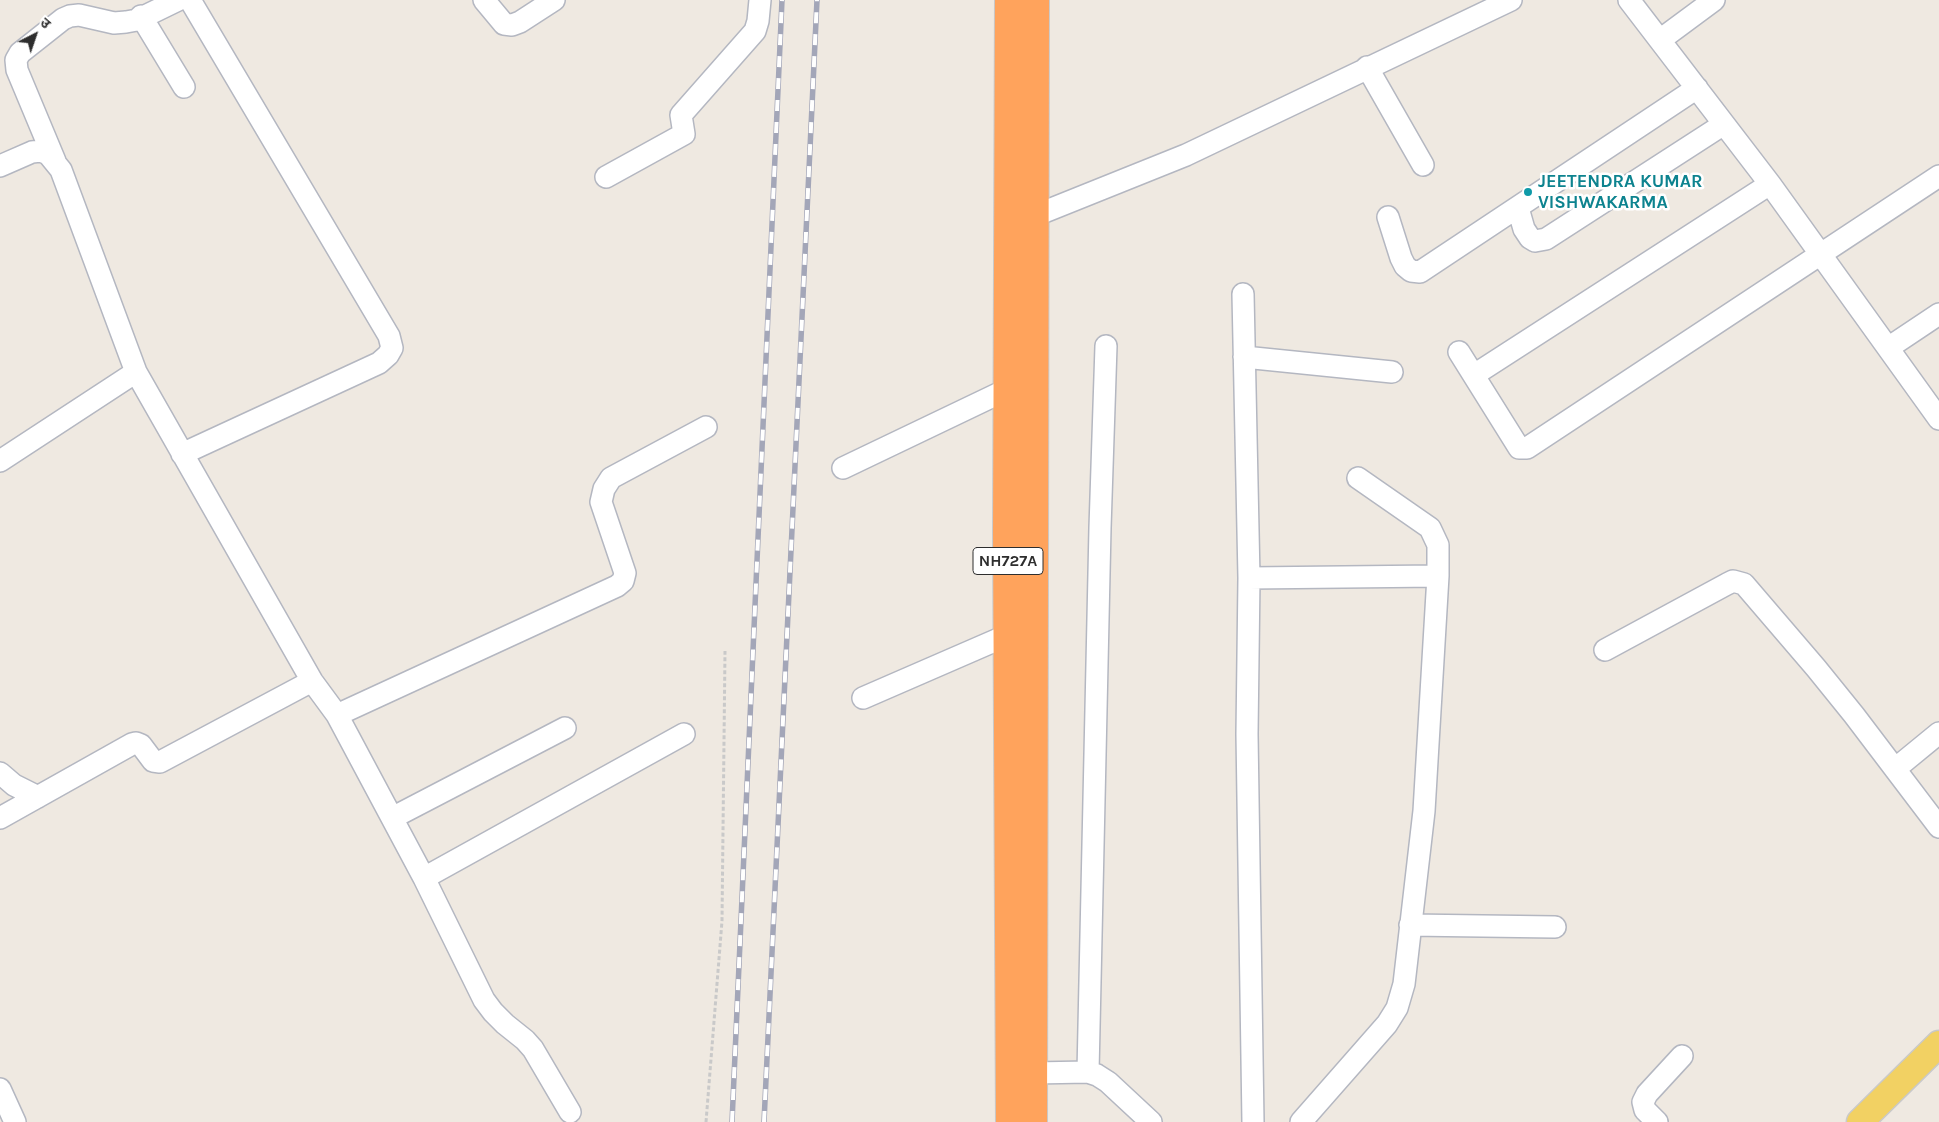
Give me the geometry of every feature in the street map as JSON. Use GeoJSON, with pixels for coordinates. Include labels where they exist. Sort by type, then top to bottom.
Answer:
{"type":"FeatureCollection","features":[{"type":"Feature","properties":{"kind":"highway","name":"NH727A"},"geometry":{"type":"LineString","coordinates":[[1009,0],[1008,634],[1010,1122]]}},
{"type":"Feature","properties":{"kind":"highway","name":"NH727A"},"geometry":{"type":"LineString","coordinates":[[1033,1122],[1035,0]]}},
{"type":"Feature","properties":{"kind":"main road"},"geometry":{"type":"LineString","coordinates":[[1860,1122],[1939,1044]]}},
{"type":"Feature","properties":{"kind":"street"},"geometry":{"type":"LineString","coordinates":[[484,0],[504,24],[512,25],[520,22],[554,0]]}},
{"type":"Feature","properties":{"kind":"street"},"geometry":{"type":"LineString","coordinates":[[606,177],[684,134],[680,115],[755,31],[760,0]]}},
{"type":"Feature","properties":{"kind":"street"},"geometry":{"type":"LineString","coordinates":[[1034,216],[1186,155],[1367,67],[1511,0]]}},
{"type":"Feature","properties":{"kind":"street"},"geometry":{"type":"LineString","coordinates":[[1630,0],[1770,184],[1939,419]]}},
{"type":"Feature","properties":{"kind":"street"},"geometry":{"type":"LineString","coordinates":[[1660,40],[1714,0]]}},
{"type":"Feature","properties":{"kind":"street"},"geometry":{"type":"LineString","coordinates":[[182,454],[379,363],[388,355],[392,348],[389,336],[189,1],[131,21],[114,23],[79,15],[70,16],[63,19],[20,53],[16,60],[17,70],[55,161],[61,170],[136,372],[182,454],[312,681],[337,715],[424,878],[484,1000],[499,1018],[533,1049],[570,1112]]}},
{"type":"Feature","properties":{"kind":"street"},"geometry":{"type":"LineString","coordinates":[[141,16],[184,87]]}},
{"type":"Feature","properties":{"kind":"street"},"geometry":{"type":"LineString","coordinates":[[1367,67],[1423,165]]}},
{"type":"Feature","properties":{"kind":"street"},"geometry":{"type":"LineString","coordinates":[[1388,217],[1400,258],[1411,271],[1420,272],[1697,88]]}},
{"type":"Feature","properties":{"kind":"street"},"geometry":{"type":"LineString","coordinates":[[1518,208],[1524,229],[1530,238],[1536,241],[1546,239],[1724,124]]}},
{"type":"Feature","properties":{"kind":"street"},"geometry":{"type":"LineString","coordinates":[[0,166],[32,152],[41,151],[48,154],[55,161]]}},
{"type":"Feature","properties":{"kind":"street"},"geometry":{"type":"LineString","coordinates":[[1459,352],[1519,448],[1522,450],[1528,448],[1939,176]]}},
{"type":"Feature","properties":{"kind":"street"},"geometry":{"type":"LineString","coordinates":[[1474,375],[1770,184]]}},
{"type":"Feature","properties":{"kind":"street"},"geometry":{"type":"LineString","coordinates":[[1243,294],[1249,578],[1247,734],[1253,1122]]}},
{"type":"Feature","properties":{"kind":"street"},"geometry":{"type":"LineString","coordinates":[[1888,348],[1939,314]]}},
{"type":"Feature","properties":{"kind":"street"},"geometry":{"type":"LineString","coordinates":[[1088,1072],[1106,346]]}},
{"type":"Feature","properties":{"kind":"street"},"geometry":{"type":"LineString","coordinates":[[1244,357],[1392,372]]}},
{"type":"Feature","properties":{"kind":"street"},"geometry":{"type":"LineString","coordinates":[[0,460],[136,372]]}},
{"type":"Feature","properties":{"kind":"street"},"geometry":{"type":"LineString","coordinates":[[843,468],[1008,388]]}},
{"type":"Feature","properties":{"kind":"street"},"geometry":{"type":"LineString","coordinates":[[337,715],[617,586],[623,581],[625,573],[601,502],[604,489],[611,478],[706,427]]}},
{"type":"Feature","properties":{"kind":"street"},"geometry":{"type":"LineString","coordinates":[[1302,1122],[1388,1024],[1396,1008],[1404,984],[1424,811],[1438,576],[1438,545],[1430,528],[1358,478]]}},
{"type":"Feature","properties":{"kind":"street"},"geometry":{"type":"LineString","coordinates":[[1249,578],[1438,576]]}},
{"type":"Feature","properties":{"kind":"street"},"geometry":{"type":"LineString","coordinates":[[1605,650],[1726,584],[1734,581],[1744,584],[1816,668],[1939,827]]}},
{"type":"Feature","properties":{"kind":"street"},"geometry":{"type":"LineString","coordinates":[[863,698],[1008,634]]}},
{"type":"Feature","properties":{"kind":"street"},"geometry":{"type":"LineString","coordinates":[[0,818],[132,744],[141,745],[154,761],[166,760],[312,681]]}},
{"type":"Feature","properties":{"kind":"street"},"geometry":{"type":"LineString","coordinates":[[392,818],[564,728]]}},
{"type":"Feature","properties":{"kind":"street"},"geometry":{"type":"LineString","coordinates":[[1895,769],[1939,733]]}},
{"type":"Feature","properties":{"kind":"street"},"geometry":{"type":"LineString","coordinates":[[424,878],[684,734]]}},
{"type":"Feature","properties":{"kind":"street"},"geometry":{"type":"LineString","coordinates":[[0,773],[14,785],[38,797]]}},
{"type":"Feature","properties":{"kind":"street"},"geometry":{"type":"LineString","coordinates":[[1410,925],[1555,927]]}},
{"type":"Feature","properties":{"kind":"street"},"geometry":{"type":"LineString","coordinates":[[1657,1122],[1646,1110],[1643,1102],[1647,1094],[1682,1056]]}},
{"type":"Feature","properties":{"kind":"street"},"geometry":{"type":"LineString","coordinates":[[1033,1073],[1088,1072],[1108,1082],[1151,1122]]}},
{"type":"Feature","properties":{"kind":"street"},"geometry":{"type":"LineString","coordinates":[[0,1089],[16,1122]]}},
{"type":"Feature","properties":{"kind":"path"},"geometry":{"type":"LineString","coordinates":[[706,1122],[722,921],[725,651]]}},
{"type":"Feature","properties":{"kind":"railway"},"geometry":{"type":"LineString","coordinates":[[732,1122],[782,0]]}},
{"type":"Feature","properties":{"kind":"railway"},"geometry":{"type":"LineString","coordinates":[[764,1122],[817,0]]}},
{"type":"Feature","properties":{"kind":"place","name":"JEETENDRA KUMAR VISHWAKARMA"},"geometry":{"type":"Point","coordinates":[1528,192]}}]}
